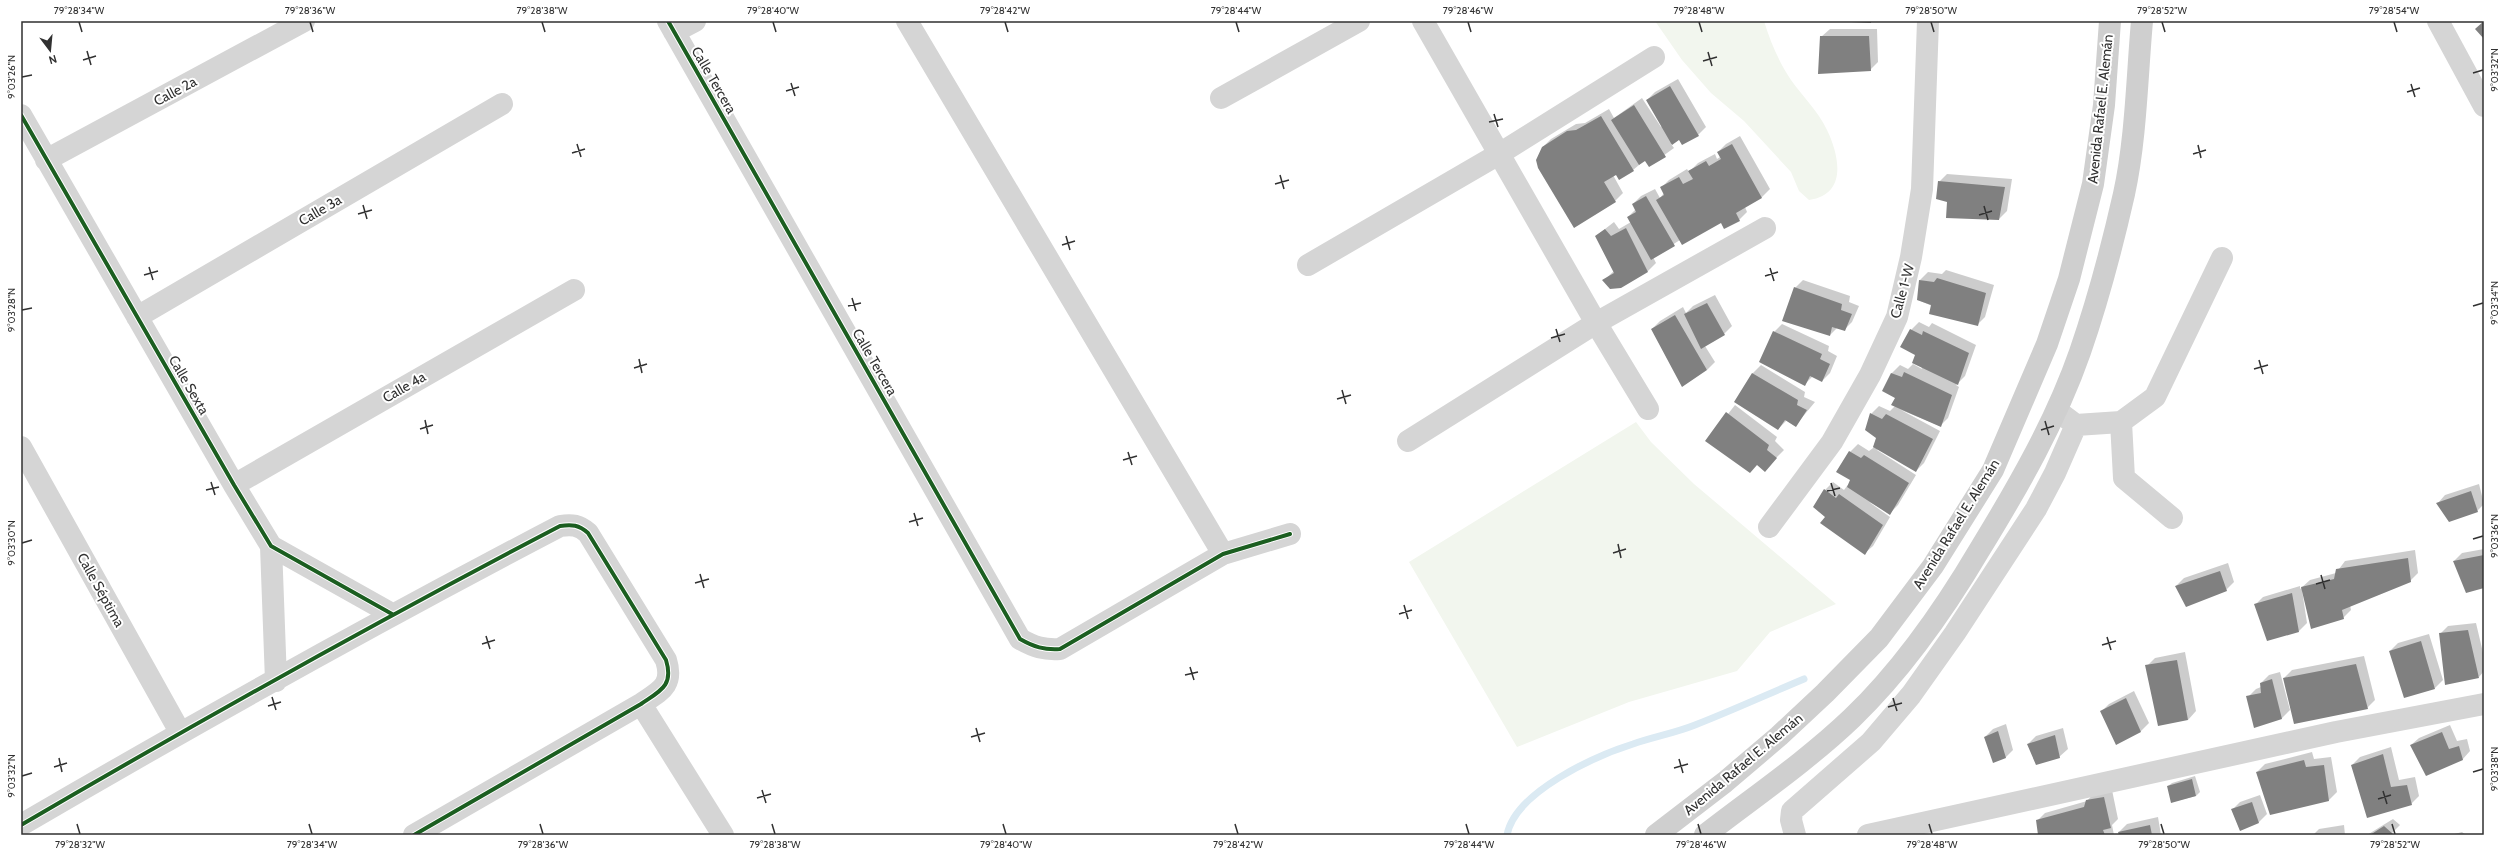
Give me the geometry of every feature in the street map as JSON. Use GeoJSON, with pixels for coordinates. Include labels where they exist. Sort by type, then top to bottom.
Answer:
{"type":"FeatureCollection","features":[{"type":"Feature","properties":{"kind":"main road","name":"Avenida Rafael E. Alemán"},"geometry":{"type":"LineString","coordinates":[[1656,835],[1725,782],[1779,736],[1825,694],[1879,638],[1933,566],[1993,470],[2047,344],[2069,279],[2093,184],[2104,105],[2110,21]]}},
{"type":"Feature","properties":{"kind":"main road"},"geometry":{"type":"LineString","coordinates":[[1705,835],[1796,766],[1852,718],[1912,651],[1965,575],[2015,491],[2055,409],[2079,353],[2102,279],[2124,192],[2135,106],[2142,21]]}},
{"type":"Feature","properties":{"kind":"street","name":"Calle 2a"},"geometry":{"type":"LineString","coordinates":[[46,160],[304,21]]}},
{"type":"Feature","properties":{"kind":"street"},"geometry":{"type":"LineString","coordinates":[[671,27],[695,21]]}},
{"type":"Feature","properties":{"kind":"street"},"geometry":{"type":"LineString","coordinates":[[907,21],[1223,554],[1290,534]]}},
{"type":"Feature","properties":{"kind":"street"},"geometry":{"type":"LineString","coordinates":[[1221,98],[1359,21]]}},
{"type":"Feature","properties":{"kind":"street"},"geometry":{"type":"LineString","coordinates":[[1423,21],[1596,323],[1648,409]]}},
{"type":"Feature","properties":{"kind":"street","name":"Calle 1-W"},"geometry":{"type":"LineString","coordinates":[[1769,527],[1832,442],[1870,375],[1897,317],[1911,257],[1922,189],[1928,21]]}},
{"type":"Feature","properties":{"kind":"street"},"geometry":{"type":"LineString","coordinates":[[2438,21],[2484,106]]}},
{"type":"Feature","properties":{"kind":"street","name":"Calle Tercera"},"geometry":{"type":"LineString","coordinates":[[671,27],[1020,639],[1032,646],[1046,650],[1060,649],[1223,554]]}},
{"type":"Feature","properties":{"kind":"street"},"geometry":{"type":"LineString","coordinates":[[1308,265],[1499,154],[1654,57]]}},
{"type":"Feature","properties":{"kind":"street","name":"Calle 3a"},"geometry":{"type":"LineString","coordinates":[[138,317],[502,104]]}},
{"type":"Feature","properties":{"kind":"street","name":"Calle Sexta"},"geometry":{"type":"LineString","coordinates":[[21,115],[234,485],[271,546],[276,681]]}},
{"type":"Feature","properties":{"kind":"street"},"geometry":{"type":"LineString","coordinates":[[1408,441],[1596,323],[1765,228]]}},
{"type":"Feature","properties":{"kind":"street"},"geometry":{"type":"LineString","coordinates":[[2055,409],[2076,425],[2121,422],[2155,397],[2222,258]]}},
{"type":"Feature","properties":{"kind":"street","name":"Calle 4a"},"geometry":{"type":"LineString","coordinates":[[234,485],[574,290]]}},
{"type":"Feature","properties":{"kind":"street"},"geometry":{"type":"LineString","coordinates":[[2121,422],[2124,478],[2172,518]]}},
{"type":"Feature","properties":{"kind":"street"},"geometry":{"type":"LineString","coordinates":[[1794,835],[1791,820],[1792,811],[1871,742],[1911,695],[1955,633],[2036,509],[2055,473],[2076,425]]}},
{"type":"Feature","properties":{"kind":"street","name":"Calle Séptima"},"geometry":{"type":"LineString","coordinates":[[21,447],[180,732]]}},
{"type":"Feature","properties":{"kind":"street"},"geometry":{"type":"LineString","coordinates":[[21,825],[180,732],[276,681],[392,614],[560,526],[575,525],[588,533],[666,660],[669,676],[663,690],[414,835]]}},
{"type":"Feature","properties":{"kind":"street","name":"Calle Sexta"},"geometry":{"type":"LineString","coordinates":[[271,546],[392,614]]}},
{"type":"Feature","properties":{"kind":"street"},"geometry":{"type":"LineString","coordinates":[[641,704],[723,835]]}},
{"type":"Feature","properties":{"kind":"street"},"geometry":{"type":"LineString","coordinates":[[1868,835],[2336,732],[2484,704]]}},
{"type":"Feature","properties":{"kind":"shaded area"},"geometry":{"type":"Polygon","coordinates":[[[1655,21],[1764,21],[1779,59],[1791,80],[1815,110],[1832,141],[1837,163],[1837,173],[1835,183],[1830,191],[1821,197],[1809,200],[1799,191],[1791,172],[1744,121],[1711,93],[1682,60],[1655,21]]]}},
{"type":"Feature","properties":{"kind":"shaded area"},"geometry":{"type":"Polygon","coordinates":[[[1636,422],[1651,442],[1694,484],[1836,604],[1770,632],[1737,671],[1629,702],[1517,747],[1409,562],[1636,422]]]}},
{"type":"Feature","properties":{"kind":"building"},"geometry":{"type":"Polygon","coordinates":[[[1871,21],[1871,23],[1851,22],[1871,21]]]}},
{"type":"Feature","properties":{"kind":"building"},"geometry":{"type":"Polygon","coordinates":[[[2484,21],[2484,39],[2475,29],[2484,21]]]}},
{"type":"Feature","properties":{"kind":"building"},"geometry":{"type":"Polygon","coordinates":[[[1820,36],[1869,36],[1871,71],[1818,74],[1820,36]]]}},
{"type":"Feature","properties":{"kind":"building"},"geometry":{"type":"Polygon","coordinates":[[[1670,86],[1699,136],[1682,145],[1679,140],[1672,145],[1646,100],[1670,86]]]}},
{"type":"Feature","properties":{"kind":"building"},"geometry":{"type":"Polygon","coordinates":[[[1634,105],[1666,157],[1649,167],[1645,161],[1639,165],[1611,120],[1634,105]]]}},
{"type":"Feature","properties":{"kind":"building"},"geometry":{"type":"Polygon","coordinates":[[[1601,116],[1634,171],[1619,180],[1616,175],[1604,182],[1616,202],[1574,228],[1538,168],[1536,160],[1542,147],[1567,131],[1576,130],[1601,116]]]}},
{"type":"Feature","properties":{"kind":"building"},"geometry":{"type":"Polygon","coordinates":[[[1732,144],[1762,198],[1736,213],[1740,221],[1724,229],[1721,223],[1682,245],[1656,200],[1664,195],[1660,187],[1679,177],[1683,184],[1693,179],[1688,171],[1706,161],[1709,166],[1721,159],[1717,152],[1732,144]]]}},
{"type":"Feature","properties":{"kind":"building"},"geometry":{"type":"Polygon","coordinates":[[[1938,181],[2005,187],[1999,220],[1946,218],[1947,202],[1936,199],[1938,181]]]}},
{"type":"Feature","properties":{"kind":"building"},"geometry":{"type":"Polygon","coordinates":[[[1646,196],[1675,246],[1651,260],[1627,217],[1636,212],[1632,204],[1646,196]]]}},
{"type":"Feature","properties":{"kind":"building"},"geometry":{"type":"Polygon","coordinates":[[[1626,228],[1648,272],[1621,288],[1610,289],[1602,280],[1614,273],[1595,236],[1605,229],[1611,236],[1626,228]]]}},
{"type":"Feature","properties":{"kind":"building"},"geometry":{"type":"Polygon","coordinates":[[[1937,278],[1986,293],[1978,326],[1929,314],[1931,305],[1917,300],[1919,280],[1934,282],[1937,278]]]}},
{"type":"Feature","properties":{"kind":"building"},"geometry":{"type":"Polygon","coordinates":[[[1794,287],[1842,304],[1841,310],[1852,314],[1845,331],[1832,327],[1830,336],[1782,321],[1794,287]]]}},
{"type":"Feature","properties":{"kind":"building"},"geometry":{"type":"Polygon","coordinates":[[[1707,303],[1725,335],[1701,349],[1684,314],[1707,303]]]}},
{"type":"Feature","properties":{"kind":"building"},"geometry":{"type":"Polygon","coordinates":[[[1675,315],[1707,370],[1682,387],[1651,329],[1675,315]]]}},
{"type":"Feature","properties":{"kind":"building"},"geometry":{"type":"Polygon","coordinates":[[[1910,329],[1922,335],[1923,331],[1969,353],[1958,385],[1912,363],[1915,355],[1900,347],[1910,329]]]}},
{"type":"Feature","properties":{"kind":"building"},"geometry":{"type":"Polygon","coordinates":[[[1773,331],[1822,354],[1820,359],[1830,364],[1822,382],[1810,376],[1805,386],[1759,362],[1773,331]]]}},
{"type":"Feature","properties":{"kind":"building"},"geometry":{"type":"Polygon","coordinates":[[[1904,372],[1952,395],[1941,427],[1891,405],[1895,398],[1882,391],[1891,373],[1902,377],[1904,372]]]}},
{"type":"Feature","properties":{"kind":"building"},"geometry":{"type":"Polygon","coordinates":[[[1752,373],[1798,400],[1797,405],[1807,410],[1796,427],[1785,420],[1778,430],[1734,402],[1752,373]]]}},
{"type":"Feature","properties":{"kind":"building"},"geometry":{"type":"Polygon","coordinates":[[[1726,412],[1769,445],[1767,450],[1777,458],[1765,472],[1757,465],[1750,473],[1705,441],[1726,412]]]}},
{"type":"Feature","properties":{"kind":"building"},"geometry":{"type":"Polygon","coordinates":[[[1870,413],[1882,419],[1886,414],[1933,439],[1916,472],[1873,447],[1876,438],[1865,430],[1870,413]]]}},
{"type":"Feature","properties":{"kind":"building"},"geometry":{"type":"Polygon","coordinates":[[[1849,451],[1861,458],[1864,455],[1909,483],[1890,515],[1847,487],[1850,480],[1836,472],[1849,451]]]}},
{"type":"Feature","properties":{"kind":"building"},"geometry":{"type":"Polygon","coordinates":[[[1824,489],[1836,498],[1839,494],[1883,525],[1865,555],[1820,523],[1825,517],[1813,507],[1824,489]]]}},
{"type":"Feature","properties":{"kind":"building"},"geometry":{"type":"Polygon","coordinates":[[[2471,491],[2478,512],[2449,522],[2436,503],[2471,491]]]}},
{"type":"Feature","properties":{"kind":"building"},"geometry":{"type":"Polygon","coordinates":[[[2484,555],[2484,588],[2466,593],[2453,561],[2484,555]]]}},
{"type":"Feature","properties":{"kind":"building"},"geometry":{"type":"Polygon","coordinates":[[[2408,558],[2411,582],[2342,610],[2344,619],[2311,629],[2301,587],[2334,579],[2336,569],[2408,558]]]}},
{"type":"Feature","properties":{"kind":"building"},"geometry":{"type":"Polygon","coordinates":[[[2220,571],[2227,591],[2186,607],[2175,586],[2220,571]]]}},
{"type":"Feature","properties":{"kind":"building"},"geometry":{"type":"Polygon","coordinates":[[[2292,593],[2299,632],[2267,641],[2254,604],[2292,593]]]}},
{"type":"Feature","properties":{"kind":"building"},"geometry":{"type":"Polygon","coordinates":[[[2468,630],[2479,678],[2445,685],[2439,633],[2468,630]]]}},
{"type":"Feature","properties":{"kind":"building"},"geometry":{"type":"Polygon","coordinates":[[[2421,641],[2435,689],[2404,698],[2389,651],[2421,641]]]}},
{"type":"Feature","properties":{"kind":"building"},"geometry":{"type":"Polygon","coordinates":[[[2177,660],[2188,720],[2158,726],[2145,665],[2177,660]]]}},
{"type":"Feature","properties":{"kind":"building"},"geometry":{"type":"Polygon","coordinates":[[[2356,664],[2368,709],[2294,724],[2283,678],[2356,664]]]}},
{"type":"Feature","properties":{"kind":"building"},"geometry":{"type":"Polygon","coordinates":[[[2272,679],[2282,719],[2254,728],[2246,696],[2261,693],[2260,683],[2272,679]]]}},
{"type":"Feature","properties":{"kind":"building"},"geometry":{"type":"Polygon","coordinates":[[[2126,698],[2141,732],[2116,745],[2100,711],[2126,698]]]}},
{"type":"Feature","properties":{"kind":"building"},"geometry":{"type":"Polygon","coordinates":[[[1998,731],[2006,758],[1993,763],[1984,737],[1998,731]]]}},
{"type":"Feature","properties":{"kind":"building"},"geometry":{"type":"Polygon","coordinates":[[[2442,732],[2449,749],[2459,746],[2463,760],[2426,776],[2410,745],[2442,732]]]}},
{"type":"Feature","properties":{"kind":"building"},"geometry":{"type":"Polygon","coordinates":[[[2055,735],[2060,758],[2036,765],[2027,744],[2055,735]]]}},
{"type":"Feature","properties":{"kind":"building"},"geometry":{"type":"Polygon","coordinates":[[[2383,754],[2391,787],[2407,785],[2412,805],[2367,818],[2351,765],[2383,754]]]}},
{"type":"Feature","properties":{"kind":"building"},"geometry":{"type":"Polygon","coordinates":[[[2304,760],[2306,767],[2324,765],[2329,801],[2270,815],[2256,772],[2304,760]]]}},
{"type":"Feature","properties":{"kind":"building"},"geometry":{"type":"Polygon","coordinates":[[[2192,779],[2196,796],[2171,803],[2167,786],[2192,779]]]}},
{"type":"Feature","properties":{"kind":"building"},"geometry":{"type":"Polygon","coordinates":[[[2104,797],[2111,828],[2103,830],[2105,835],[2038,835],[2036,820],[2084,807],[2086,800],[2104,797]]]}},
{"type":"Feature","properties":{"kind":"building"},"geometry":{"type":"Polygon","coordinates":[[[2252,802],[2259,823],[2240,831],[2231,809],[2252,802]]]}},
{"type":"Feature","properties":{"kind":"building"},"geometry":{"type":"Polygon","coordinates":[[[2150,825],[2152,835],[2119,835],[2118,832],[2150,825]]]}},
{"type":"Feature","properties":{"kind":"building"},"geometry":{"type":"Polygon","coordinates":[[[2384,826],[2393,834],[2370,835],[2384,826]]]}},
{"type":"Feature","properties":{"kind":"waterway"},"geometry":{"type":"LineString","coordinates":[[1507,835],[1513,819],[1525,804],[1540,790],[1598,757],[1695,725],[1804,679]]}},
{"type":"Feature","properties":{"kind":"cycle path"},"geometry":{"type":"LineString","coordinates":[[668,21],[1020,639],[1039,647],[1060,649],[1223,554],[1290,534]]}},
{"type":"Feature","properties":{"kind":"cycle path"},"geometry":{"type":"LineString","coordinates":[[21,115],[234,485],[271,546],[392,614]]}},
{"type":"Feature","properties":{"kind":"cycle path"},"geometry":{"type":"LineString","coordinates":[[21,825],[289,672],[424,598],[560,526],[572,525],[582,528],[588,533],[666,660],[668,669],[667,682],[664,687],[641,704],[414,835]]}}]}
